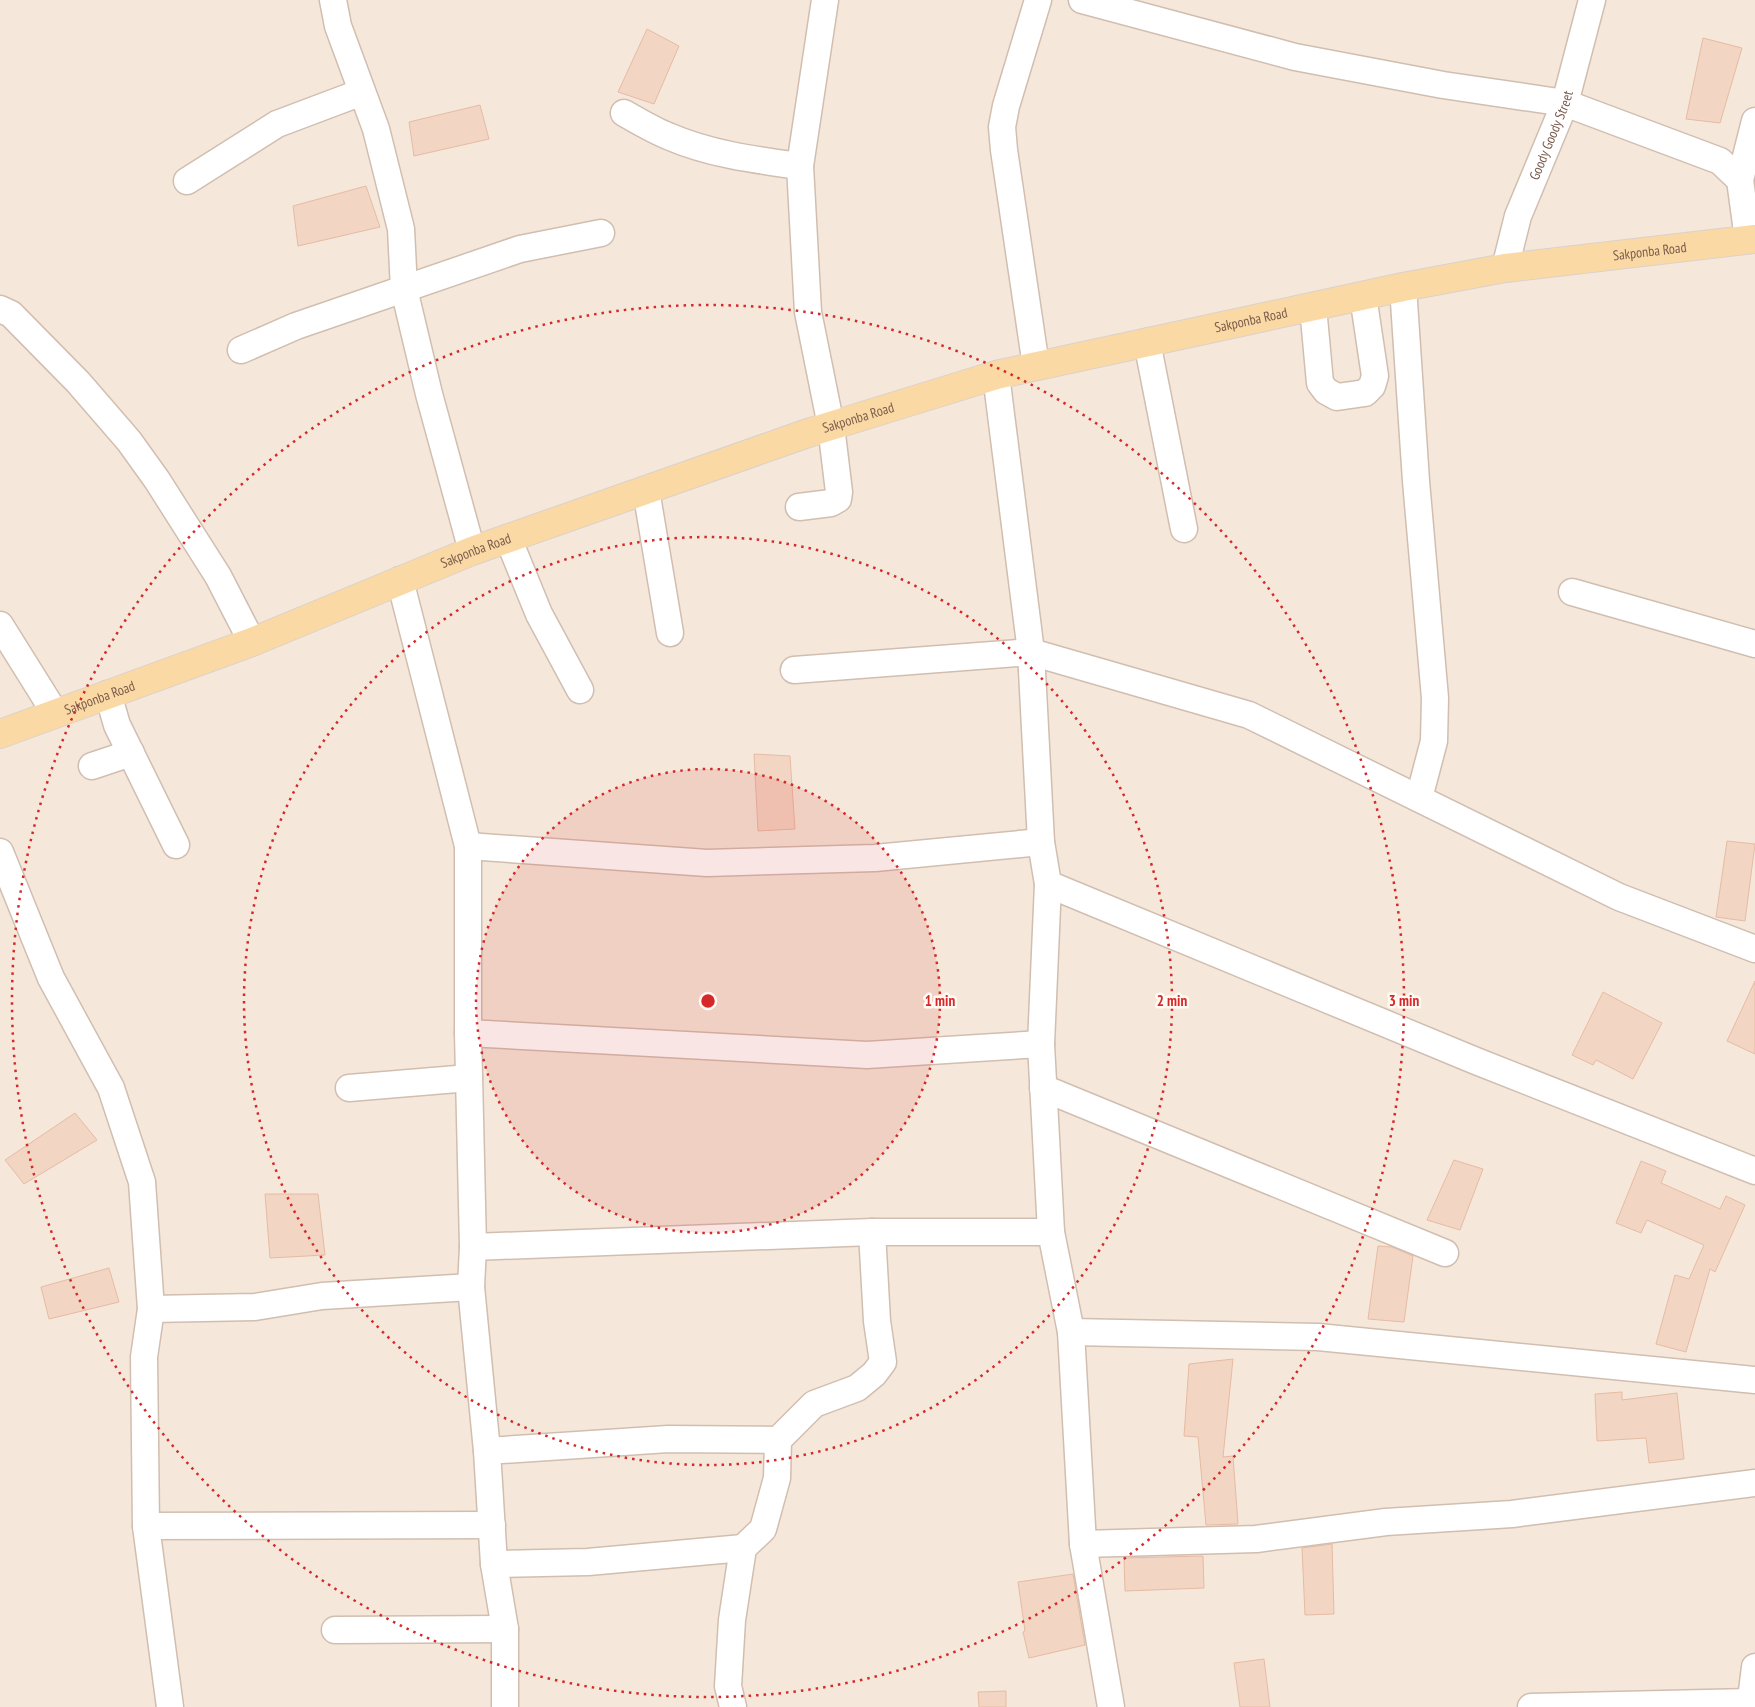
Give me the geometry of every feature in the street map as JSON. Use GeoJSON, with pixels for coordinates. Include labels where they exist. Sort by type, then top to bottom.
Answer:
{"type":"FeatureCollection","features":[{"type":"Feature","properties":{"kind":"main road","name":"Sakponba Road"},"geometry":{"type":"LineString","coordinates":[[0,734],[252,642],[400,580],[508,538],[831,426],[996,375],[1403,287],[1505,268],[1751,239]]}},
{"type":"Feature","properties":{"kind":"street"},"geometry":{"type":"LineString","coordinates":[[333,0],[338,26],[376,129],[401,229],[404,289],[429,394],[472,551]]}},
{"type":"Feature","properties":{"kind":"street"},"geometry":{"type":"LineString","coordinates":[[799,506],[831,503],[838,499],[838,482],[831,426],[808,312],[800,166],[825,0]]}},
{"type":"Feature","properties":{"kind":"street"},"geometry":{"type":"LineString","coordinates":[[1036,366],[1002,127],[1006,106],[1038,0]]}},
{"type":"Feature","properties":{"kind":"street"},"geometry":{"type":"LineString","coordinates":[[1082,0],[1295,57],[1442,85],[1565,103],[1720,161],[1740,180]]}},
{"type":"Feature","properties":{"kind":"street","name":"Goody Goody Street"},"geometry":{"type":"LineString","coordinates":[[1505,268],[1518,216],[1565,103],[1592,0]]}},
{"type":"Feature","properties":{"kind":"street"},"geometry":{"type":"LineString","coordinates":[[186,181],[277,124],[362,92]]}},
{"type":"Feature","properties":{"kind":"street"},"geometry":{"type":"LineString","coordinates":[[624,113],[669,136],[711,150],[740,157],[800,166]]}},
{"type":"Feature","properties":{"kind":"street"},"geometry":{"type":"LineString","coordinates":[[1751,239],[1740,180],[1755,122]]}},
{"type":"Feature","properties":{"kind":"street"},"geometry":{"type":"LineString","coordinates":[[241,350],[296,326],[362,305],[520,249],[601,233]]}},
{"type":"Feature","properties":{"kind":"street"},"geometry":{"type":"LineString","coordinates":[[1403,287],[1416,481],[1435,698],[1434,741],[1419,798]]}},
{"type":"Feature","properties":{"kind":"street"},"geometry":{"type":"LineString","coordinates":[[1313,307],[1320,383],[1326,391],[1336,397],[1365,393],[1372,386],[1375,376],[1363,296]]}},
{"type":"Feature","properties":{"kind":"street"},"geometry":{"type":"LineString","coordinates":[[0,309],[11,314],[78,382],[129,441],[158,480],[218,576],[252,642]]}},
{"type":"Feature","properties":{"kind":"street"},"geometry":{"type":"LineString","coordinates":[[1146,342],[1184,529]]}},
{"type":"Feature","properties":{"kind":"street"},"geometry":{"type":"LineString","coordinates":[[996,375],[1032,652],[1041,842],[1048,884],[1041,1044],[1051,1232],[1071,1332],[1083,1544],[1111,1707]]}},
{"type":"Feature","properties":{"kind":"street"},"geometry":{"type":"LineString","coordinates":[[646,490],[670,633]]}},
{"type":"Feature","properties":{"kind":"street"},"geometry":{"type":"LineString","coordinates":[[508,538],[540,614],[580,690]]}},
{"type":"Feature","properties":{"kind":"street"},"geometry":{"type":"LineString","coordinates":[[400,580],[468,846],[468,1033],[473,1247],[471,1287],[487,1451],[494,1564],[505,1628],[505,1707]]}},
{"type":"Feature","properties":{"kind":"street"},"geometry":{"type":"LineString","coordinates":[[1572,592],[1755,644]]}},
{"type":"Feature","properties":{"kind":"street"},"geometry":{"type":"LineString","coordinates":[[0,625],[55,713]]}},
{"type":"Feature","properties":{"kind":"street"},"geometry":{"type":"LineString","coordinates":[[794,670],[1032,652],[1249,716],[1619,896],[1755,949]]}},
{"type":"Feature","properties":{"kind":"street"},"geometry":{"type":"LineString","coordinates":[[108,694],[118,725],[176,845]]}},
{"type":"Feature","properties":{"kind":"street"},"geometry":{"type":"LineString","coordinates":[[92,766],[131,753]]}},
{"type":"Feature","properties":{"kind":"street"},"geometry":{"type":"LineString","coordinates":[[468,846],[707,862],[875,858],[1041,842]]}},
{"type":"Feature","properties":{"kind":"street"},"geometry":{"type":"LineString","coordinates":[[0,852],[51,978],[111,1088],[142,1182],[151,1309],[144,1357],[146,1526],[170,1707]]}},
{"type":"Feature","properties":{"kind":"street"},"geometry":{"type":"LineString","coordinates":[[1048,884],[1476,1061],[1755,1171]]}},
{"type":"Feature","properties":{"kind":"street"},"geometry":{"type":"LineString","coordinates":[[468,1033],[867,1055],[1041,1044]]}},
{"type":"Feature","properties":{"kind":"street"},"geometry":{"type":"LineString","coordinates":[[349,1088],[470,1078]]}},
{"type":"Feature","properties":{"kind":"street"},"geometry":{"type":"LineString","coordinates":[[1043,1088],[1445,1253]]}},
{"type":"Feature","properties":{"kind":"street"},"geometry":{"type":"LineString","coordinates":[[473,1247],[872,1232],[1051,1232]]}},
{"type":"Feature","properties":{"kind":"street"},"geometry":{"type":"LineString","coordinates":[[733,1707],[728,1686],[732,1620],[744,1548],[763,1529],[777,1478],[778,1440],[814,1404],[857,1388],[874,1374],[883,1362],[877,1320],[872,1232]]}},
{"type":"Feature","properties":{"kind":"street"},"geometry":{"type":"LineString","coordinates":[[151,1309],[255,1307],[322,1296],[471,1287]]}},
{"type":"Feature","properties":{"kind":"street"},"geometry":{"type":"LineString","coordinates":[[1071,1332],[1318,1337],[1755,1380]]}},
{"type":"Feature","properties":{"kind":"street"},"geometry":{"type":"LineString","coordinates":[[487,1451],[668,1439],[778,1440]]}},
{"type":"Feature","properties":{"kind":"street"},"geometry":{"type":"LineString","coordinates":[[1083,1544],[1256,1539],[1386,1522],[1512,1514],[1755,1483]]}},
{"type":"Feature","properties":{"kind":"street"},"geometry":{"type":"LineString","coordinates":[[146,1526],[492,1525]]}},
{"type":"Feature","properties":{"kind":"street"},"geometry":{"type":"LineString","coordinates":[[494,1564],[588,1562],[744,1548]]}},
{"type":"Feature","properties":{"kind":"street"},"geometry":{"type":"LineString","coordinates":[[335,1630],[505,1628]]}},
{"type":"Feature","properties":{"kind":"street"},"geometry":{"type":"LineString","coordinates":[[1531,1707],[1750,1705],[1755,1667]]}},
{"type":"Feature","properties":{"kind":"shaded area"},"geometry":{"type":"Polygon","coordinates":[[[0,0],[1755,0],[1755,1707],[0,1707],[0,0]]]}},
{"type":"Feature","properties":{"kind":"building"},"geometry":{"type":"Polygon","coordinates":[[[647,29],[679,46],[654,104],[618,92],[647,29]]]}},
{"type":"Feature","properties":{"kind":"building"},"geometry":{"type":"Polygon","coordinates":[[[1703,38],[1742,48],[1720,123],[1686,119],[1703,38]]]}},
{"type":"Feature","properties":{"kind":"building"},"geometry":{"type":"Polygon","coordinates":[[[480,105],[489,139],[414,156],[409,122],[480,105]]]}},
{"type":"Feature","properties":{"kind":"building"},"geometry":{"type":"Polygon","coordinates":[[[366,186],[380,227],[298,246],[293,206],[366,186]]]}},
{"type":"Feature","properties":{"kind":"building"},"geometry":{"type":"Polygon","coordinates":[[[754,754],[790,756],[795,829],[758,831],[754,754]]]}},
{"type":"Feature","properties":{"kind":"building"},"geometry":{"type":"Polygon","coordinates":[[[1727,841],[1755,844],[1745,921],[1716,917],[1727,841]]]}},
{"type":"Feature","properties":{"kind":"building"},"geometry":{"type":"Polygon","coordinates":[[[1755,981],[1755,1054],[1727,1041],[1755,981]]]}},
{"type":"Feature","properties":{"kind":"building"},"geometry":{"type":"Polygon","coordinates":[[[1603,992],[1662,1023],[1633,1079],[1596,1060],[1593,1065],[1572,1055],[1603,992]]]}},
{"type":"Feature","properties":{"kind":"building"},"geometry":{"type":"Polygon","coordinates":[[[75,1113],[97,1140],[24,1184],[5,1160],[75,1113]]]}},
{"type":"Feature","properties":{"kind":"building"},"geometry":{"type":"Polygon","coordinates":[[[1454,1160],[1483,1169],[1460,1230],[1427,1220],[1454,1160]]]}},
{"type":"Feature","properties":{"kind":"building"},"geometry":{"type":"Polygon","coordinates":[[[1641,1161],[1666,1171],[1661,1183],[1720,1209],[1726,1196],[1745,1205],[1715,1272],[1710,1269],[1686,1352],[1656,1344],[1675,1275],[1689,1279],[1704,1245],[1647,1220],[1641,1233],[1616,1223],[1641,1161]]]}},
{"type":"Feature","properties":{"kind":"building"},"geometry":{"type":"Polygon","coordinates":[[[265,1194],[318,1194],[325,1255],[270,1258],[265,1194]]]}},
{"type":"Feature","properties":{"kind":"building"},"geometry":{"type":"Polygon","coordinates":[[[1378,1246],[1392,1247],[1413,1256],[1404,1322],[1368,1319],[1378,1246]]]}},
{"type":"Feature","properties":{"kind":"building"},"geometry":{"type":"Polygon","coordinates":[[[109,1268],[119,1302],[49,1319],[41,1287],[109,1268]]]}},
{"type":"Feature","properties":{"kind":"building"},"geometry":{"type":"Polygon","coordinates":[[[1233,1359],[1223,1457],[1233,1456],[1238,1524],[1206,1525],[1198,1437],[1184,1436],[1189,1364],[1233,1359]]]}},
{"type":"Feature","properties":{"kind":"building"},"geometry":{"type":"Polygon","coordinates":[[[1622,1392],[1622,1400],[1677,1393],[1684,1459],[1649,1463],[1646,1438],[1597,1441],[1595,1394],[1622,1392]]]}},
{"type":"Feature","properties":{"kind":"building"},"geometry":{"type":"Polygon","coordinates":[[[1332,1544],[1334,1614],[1305,1615],[1302,1548],[1332,1544]]]}},
{"type":"Feature","properties":{"kind":"building"},"geometry":{"type":"Polygon","coordinates":[[[1203,1556],[1204,1588],[1125,1591],[1124,1558],[1203,1556]]]}},
{"type":"Feature","properties":{"kind":"building"},"geometry":{"type":"Polygon","coordinates":[[[1073,1574],[1085,1645],[1029,1658],[1023,1632],[1025,1631],[1018,1582],[1073,1574]]]}},
{"type":"Feature","properties":{"kind":"building"},"geometry":{"type":"Polygon","coordinates":[[[1264,1659],[1270,1707],[1240,1707],[1234,1663],[1264,1659]]]}},
{"type":"Feature","properties":{"kind":"building"},"geometry":{"type":"Polygon","coordinates":[[[1006,1691],[1006,1707],[979,1707],[978,1692],[1006,1691]]]}}]}
